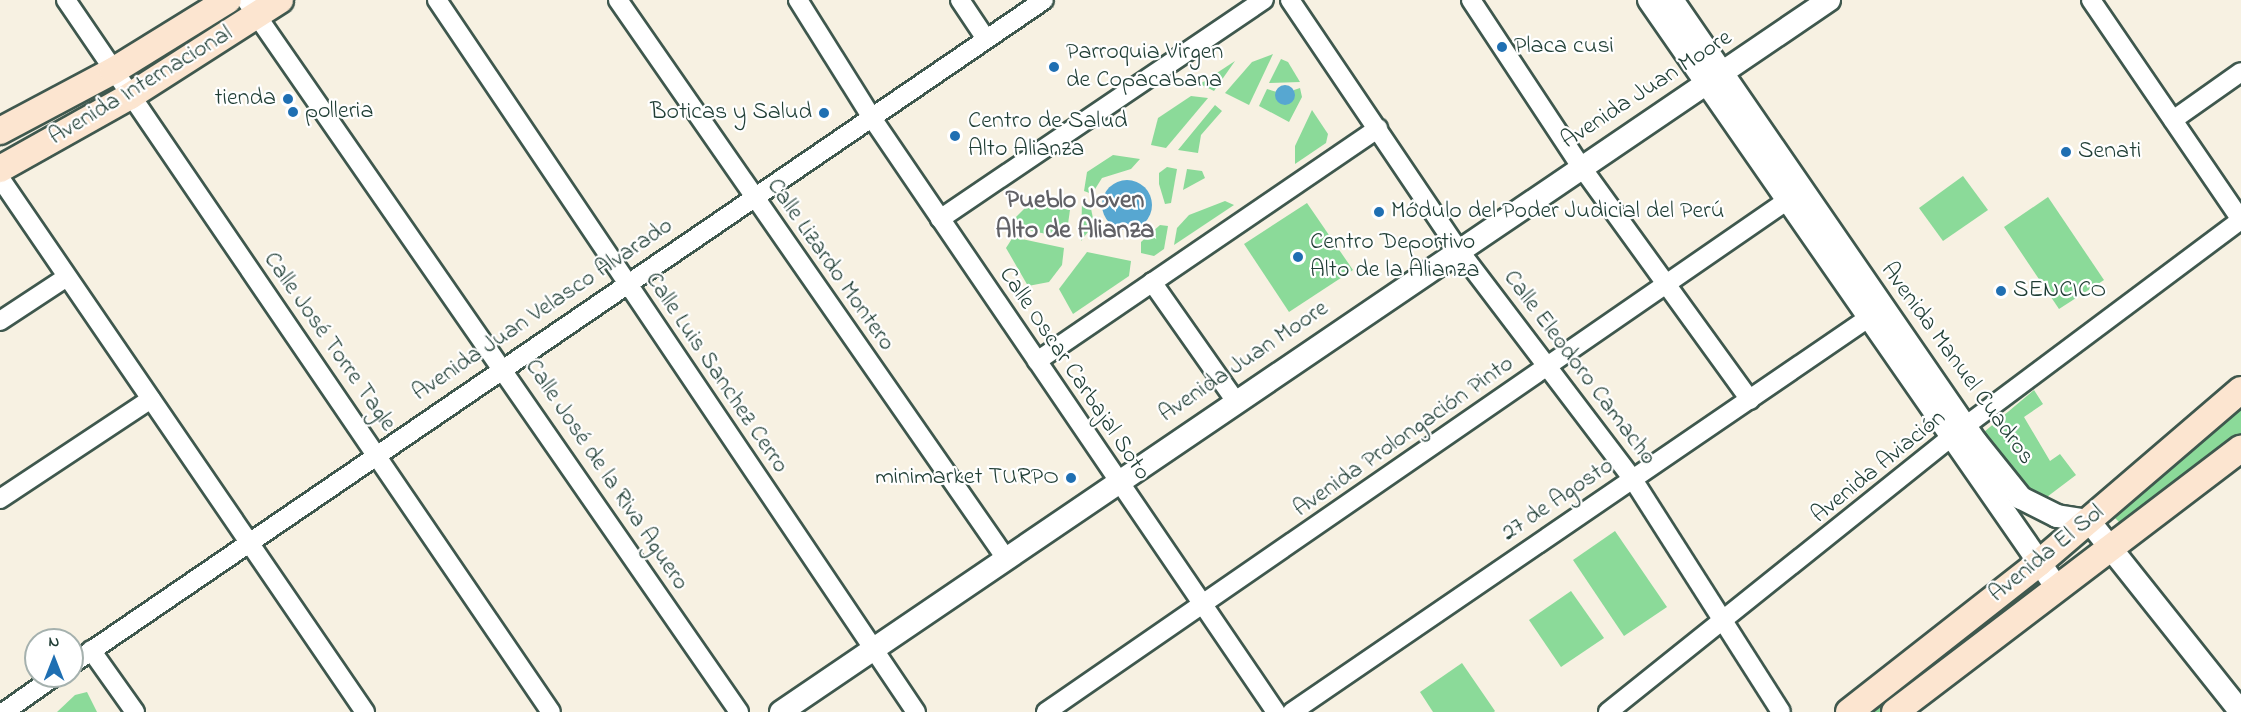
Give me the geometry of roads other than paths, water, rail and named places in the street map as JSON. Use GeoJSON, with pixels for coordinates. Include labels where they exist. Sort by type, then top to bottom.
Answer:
{"type":"FeatureCollection","features":[{"type":"Feature","properties":{"kind":"main road","name":"Avenida Internacional"},"geometry":{"type":"LineString","coordinates":[[0,131],[113,71],[228,0]]}},
{"type":"Feature","properties":{"kind":"main road","name":"Avenida Internacional"},"geometry":{"type":"LineString","coordinates":[[0,169],[130,96],[251,8],[280,0]]}},
{"type":"Feature","properties":{"kind":"main road","name":"Avenida El Sol"},"geometry":{"type":"LineString","coordinates":[[1849,712],[2039,563],[2241,390]]}},
{"type":"Feature","properties":{"kind":"main road","name":"Avenida El Sol"},"geometry":{"type":"LineString","coordinates":[[1895,712],[2057,588],[2115,548],[2241,448]]}},
{"type":"Feature","properties":{"kind":"street","name":"Calle José Torre Tagle"},"geometry":{"type":"LineString","coordinates":[[66,0],[550,712]]}},
{"type":"Feature","properties":{"kind":"street","name":"Calle Luis Sanchez Cerro"},"geometry":{"type":"LineString","coordinates":[[437,0],[916,712]]}},
{"type":"Feature","properties":{"kind":"street","name":"Calle Lizardo Montero"},"geometry":{"type":"LineString","coordinates":[[618,0],[1005,557]]}},
{"type":"Feature","properties":{"kind":"street","name":"Calle Oscar Carbajal Soto"},"geometry":{"type":"LineString","coordinates":[[798,0],[872,118],[1276,712]]}},
{"type":"Feature","properties":{"kind":"street"},"geometry":{"type":"LineString","coordinates":[[960,0],[986,39]]}},
{"type":"Feature","properties":{"kind":"street","name":"Avenida Juan Velasco Alvarado"},"geometry":{"type":"LineString","coordinates":[[84,655],[248,540],[1044,0]]}},
{"type":"Feature","properties":{"kind":"street"},"geometry":{"type":"LineString","coordinates":[[940,219],[1264,0]]}},
{"type":"Feature","properties":{"kind":"street","name":"Calle Eleodoro Camacho"},"geometry":{"type":"LineString","coordinates":[[1290,0],[1458,249],[1551,364],[1632,478],[1722,626],[1781,712]]}},
{"type":"Feature","properties":{"kind":"street"},"geometry":{"type":"LineString","coordinates":[[1471,0],[1580,165],[1666,279],[1750,400]]}},
{"type":"Feature","properties":{"kind":"street","name":"Avenida Manuel Cuadros"},"geometry":{"type":"LineString","coordinates":[[1649,0],[1715,79],[1958,433],[2057,588]]}},
{"type":"Feature","properties":{"kind":"street","name":"Avenida Manuel Cuadros"},"geometry":{"type":"LineString","coordinates":[[1672,0],[1715,79],[1788,200],[1876,313]]}},
{"type":"Feature","properties":{"kind":"street","name":"Avenida Juan Moore"},"geometry":{"type":"LineString","coordinates":[[781,712],[1580,165],[1715,79],[1829,0]]}},
{"type":"Feature","properties":{"kind":"street"},"geometry":{"type":"LineString","coordinates":[[2091,0],[2241,220]]}},
{"type":"Feature","properties":{"kind":"street","name":"Calle José de la Riva Aguero"},"geometry":{"type":"LineString","coordinates":[[251,8],[503,367],[739,712]]}},
{"type":"Feature","properties":{"kind":"street"},"geometry":{"type":"LineString","coordinates":[[2173,120],[2241,72]]}},
{"type":"Feature","properties":{"kind":"street"},"geometry":{"type":"LineString","coordinates":[[1037,361],[1378,128]]}},
{"type":"Feature","properties":{"kind":"street"},"geometry":{"type":"LineString","coordinates":[[0,178],[365,712]]}},
{"type":"Feature","properties":{"kind":"street","name":"Avenida Prolongación Pinto"},"geometry":{"type":"LineString","coordinates":[[1046,712],[1551,364],[1666,279],[1788,200]]}},
{"type":"Feature","properties":{"kind":"street","name":"Avenida Aviación"},"geometry":{"type":"LineString","coordinates":[[1608,712],[1722,626],[1958,433],[2241,220]]}},
{"type":"Feature","properties":{"kind":"street"},"geometry":{"type":"LineString","coordinates":[[0,321],[67,277]]}},
{"type":"Feature","properties":{"kind":"street"},"geometry":{"type":"LineString","coordinates":[[1152,282],[1235,400]]}},
{"type":"Feature","properties":{"kind":"street","name":"27 de Agosto"},"geometry":{"type":"LineString","coordinates":[[1292,712],[1876,313]]}},
{"type":"Feature","properties":{"kind":"street"},"geometry":{"type":"LineString","coordinates":[[0,499],[151,399]]}},
{"type":"Feature","properties":{"kind":"street","name":"Avenida Manuel Cuadros"},"geometry":{"type":"LineString","coordinates":[[1958,433],[2021,498],[2057,516],[2088,521]]}},
{"type":"Feature","properties":{"kind":"street"},"geometry":{"type":"LineString","coordinates":[[2088,521],[2115,548],[2241,712]]}},
{"type":"Feature","properties":{"kind":"street"},"geometry":{"type":"LineString","coordinates":[[91,650],[135,712]]}},
{"type":"Feature","properties":{"kind":"street"},"geometry":{"type":"LineString","coordinates":[[4,712],[38,688]]}},
{"type":"Feature","properties":{"kind":"water"},"geometry":{"type":"Polygon","coordinates":[[[1285,85],[1292,88],[1295,95],[1292,102],[1285,105],[1278,102],[1275,95],[1278,88],[1285,85]]]}},
{"type":"Feature","properties":{"kind":"water"},"geometry":{"type":"Polygon","coordinates":[[[1127,180],[1145,187],[1152,205],[1145,223],[1127,230],[1109,223],[1102,205],[1109,187],[1127,180]]]}},
{"type":"Feature","properties":{"kind":"place","name":"Placa cusi"},"geometry":{"type":"Point","coordinates":[1502,47]}},
{"type":"Feature","properties":{"kind":"place","name":"Parroquia Virgen de Copacabana"},"geometry":{"type":"Point","coordinates":[1054,67]}},
{"type":"Feature","properties":{"kind":"place","name":"tienda"},"geometry":{"type":"Point","coordinates":[288,99]}},
{"type":"Feature","properties":{"kind":"place","name":"polleria"},"geometry":{"type":"Point","coordinates":[293,112]}},
{"type":"Feature","properties":{"kind":"place","name":"Boticas y Salud"},"geometry":{"type":"Point","coordinates":[824,113]}},
{"type":"Feature","properties":{"kind":"place","name":"Centro de Salud Alto Alianza"},"geometry":{"type":"Point","coordinates":[955,136]}},
{"type":"Feature","properties":{"kind":"place","name":"Senati"},"geometry":{"type":"Point","coordinates":[2066,152]}},
{"type":"Feature","properties":{"kind":"place","name":"Módulo del Poder Judicial del Perú"},"geometry":{"type":"Point","coordinates":[1379,212]}},
{"type":"Feature","properties":{"kind":"place","name":"Centro Deportivo Alto de la Alianza"},"geometry":{"type":"Point","coordinates":[1298,257]}},
{"type":"Feature","properties":{"kind":"place","name":"SENCICO"},"geometry":{"type":"Point","coordinates":[2001,291]}},
{"type":"Feature","properties":{"kind":"place","name":"minimarket TURPO"},"geometry":{"type":"Point","coordinates":[1071,478]}},
{"type":"Feature","properties":{"kind":"district","name":"Pueblo Joven Alto de Alianza"},"geometry":{"type":"Point","coordinates":[1075,217]}}]}
